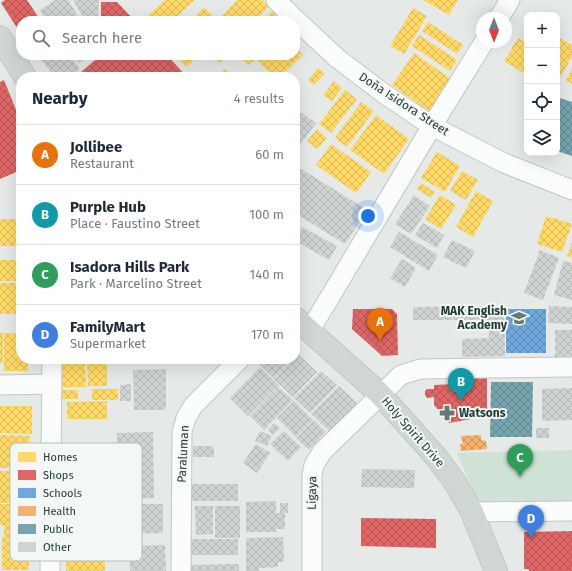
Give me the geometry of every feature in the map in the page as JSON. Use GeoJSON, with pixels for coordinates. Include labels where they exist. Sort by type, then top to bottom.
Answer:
{"type":"FeatureCollection","features":[{"type":"Feature","properties":{"kind":"main road"},"geometry":{"type":"LineString","coordinates":[[0,37],[22,72]]}},
{"type":"Feature","properties":{"kind":"main road","name":"Holy Spirit Drive"},"geometry":{"type":"LineString","coordinates":[[302,324],[380,394],[437,458],[456,484],[472,512],[496,571]]}},
{"type":"Feature","properties":{"kind":"street","name":"Doña Isidora Street"},"geometry":{"type":"LineString","coordinates":[[276,0],[292,16]]}},
{"type":"Feature","properties":{"kind":"street"},"geometry":{"type":"LineString","coordinates":[[503,12],[510,0]]}},
{"type":"Feature","properties":{"kind":"street","name":"Doña Isidora Street"},"geometry":{"type":"LineString","coordinates":[[300,24],[337,58],[383,94],[432,126],[504,163],[572,190]]}},
{"type":"Feature","properties":{"kind":"street"},"geometry":{"type":"LineString","coordinates":[[302,324],[324,307],[480,48]]}},
{"type":"Feature","properties":{"kind":"street"},"geometry":{"type":"LineString","coordinates":[[51,443],[52,364]]}},
{"type":"Feature","properties":{"kind":"street","name":"Paraluman"},"geometry":{"type":"LineString","coordinates":[[180,571],[182,432],[186,418],[193,406],[235,364]]}},
{"type":"Feature","properties":{"kind":"street","name":"Ligaya"},"geometry":{"type":"LineString","coordinates":[[312,571],[312,475],[314,465],[322,452],[401,375],[420,369],[572,367]]}},
{"type":"Feature","properties":{"kind":"street"},"geometry":{"type":"LineString","coordinates":[[0,384],[52,384]]}},
{"type":"Feature","properties":{"kind":"street"},"geometry":{"type":"LineString","coordinates":[[472,512],[572,511]]}},
{"type":"Feature","properties":{"kind":"street"},"geometry":{"type":"LineString","coordinates":[[50,561],[50,571]]}},
{"type":"Feature","properties":{"kind":"green space"},"geometry":{"type":"Polygon","coordinates":[[[572,450],[572,501],[479,504],[457,453],[572,450]]]}},
{"type":"Feature","properties":{"kind":"building: Homes"},"geometry":{"type":"Polygon","coordinates":[[[165,0],[195,0],[177,16],[148,16],[165,0]]]}},
{"type":"Feature","properties":{"kind":"building: Homes"},"geometry":{"type":"Polygon","coordinates":[[[237,0],[262,0],[269,6],[260,16],[222,16],[237,0]]]}},
{"type":"Feature","properties":{"kind":"building: Homes"},"geometry":{"type":"Polygon","coordinates":[[[423,0],[458,0],[449,15],[423,0]]]}},
{"type":"Feature","properties":{"kind":"building: Homes"},"geometry":{"type":"Polygon","coordinates":[[[204,7],[213,16],[196,16],[204,7]]]}},
{"type":"Feature","properties":{"kind":"building: Homes"},"geometry":{"type":"Polygon","coordinates":[[[413,8],[427,16],[404,54],[390,46],[413,8]]]}},
{"type":"Feature","properties":{"kind":"building: Homes"},"geometry":{"type":"Polygon","coordinates":[[[273,10],[278,16],[267,16],[273,10]]]}},
{"type":"Feature","properties":{"kind":"building: Homes"},"geometry":{"type":"Polygon","coordinates":[[[428,22],[463,45],[457,54],[422,31],[428,22]]]}},
{"type":"Feature","properties":{"kind":"building: Homes"},"geometry":{"type":"Polygon","coordinates":[[[419,35],[457,60],[450,71],[412,46],[419,35]]]}},
{"type":"Feature","properties":{"kind":"building: Homes"},"geometry":{"type":"Polygon","coordinates":[[[518,38],[524,41],[524,73],[504,61],[518,38]]]}},
{"type":"Feature","properties":{"kind":"building: Homes"},"geometry":{"type":"Polygon","coordinates":[[[560,38],[572,45],[572,57],[560,78],[560,38]]]}},
{"type":"Feature","properties":{"kind":"building: Homes"},"geometry":{"type":"Polygon","coordinates":[[[414,53],[451,79],[429,111],[392,85],[414,53]]]}},
{"type":"Feature","properties":{"kind":"building: Homes"},"geometry":{"type":"Polygon","coordinates":[[[180,60],[194,60],[187,67],[180,60]]]}},
{"type":"Feature","properties":{"kind":"building: Homes"},"geometry":{"type":"Polygon","coordinates":[[[244,60],[254,60],[249,65],[244,60]]]}},
{"type":"Feature","properties":{"kind":"building: Homes"},"geometry":{"type":"Polygon","coordinates":[[[298,60],[285,72],[269,72],[258,61],[298,60]]]}},
{"type":"Feature","properties":{"kind":"building: Homes"},"geometry":{"type":"Polygon","coordinates":[[[318,68],[325,74],[314,85],[308,80],[318,68]]]}},
{"type":"Feature","properties":{"kind":"building: Homes"},"geometry":{"type":"Polygon","coordinates":[[[572,68],[572,84],[566,80],[572,68]]]}},
{"type":"Feature","properties":{"kind":"building: Homes"},"geometry":{"type":"Polygon","coordinates":[[[334,81],[342,88],[332,101],[323,95],[334,81]]]}},
{"type":"Feature","properties":{"kind":"building: Homes"},"geometry":{"type":"Polygon","coordinates":[[[345,90],[357,99],[331,133],[319,124],[345,90]]]}},
{"type":"Feature","properties":{"kind":"building: Homes"},"geometry":{"type":"Polygon","coordinates":[[[361,102],[374,111],[347,147],[335,138],[361,102]]]}},
{"type":"Feature","properties":{"kind":"building: Homes"},"geometry":{"type":"Polygon","coordinates":[[[376,115],[409,139],[384,174],[350,150],[376,115]]]}},
{"type":"Feature","properties":{"kind":"building: Homes"},"geometry":{"type":"Polygon","coordinates":[[[317,129],[327,138],[317,149],[307,141],[317,129]]]}},
{"type":"Feature","properties":{"kind":"building: Homes"},"geometry":{"type":"Polygon","coordinates":[[[331,144],[371,172],[356,193],[316,165],[331,144]]]}},
{"type":"Feature","properties":{"kind":"building: Homes"},"geometry":{"type":"Polygon","coordinates":[[[437,152],[460,166],[445,192],[421,178],[437,152]]]}},
{"type":"Feature","properties":{"kind":"building: Homes"},"geometry":{"type":"Polygon","coordinates":[[[462,171],[478,180],[466,200],[450,191],[462,171]]]}},
{"type":"Feature","properties":{"kind":"building: Homes"},"geometry":{"type":"Polygon","coordinates":[[[421,183],[435,192],[431,198],[417,189],[421,183]]]}},
{"type":"Feature","properties":{"kind":"building: Homes"},"geometry":{"type":"Polygon","coordinates":[[[476,191],[493,201],[473,237],[456,227],[476,191]]]}},
{"type":"Feature","properties":{"kind":"building: Homes"},"geometry":{"type":"Polygon","coordinates":[[[440,195],[456,205],[441,229],[425,219],[440,195]]]}},
{"type":"Feature","properties":{"kind":"building: Homes"},"geometry":{"type":"Polygon","coordinates":[[[546,216],[572,224],[562,252],[537,244],[546,216]]]}},
{"type":"Feature","properties":{"kind":"building: Homes"},"geometry":{"type":"Polygon","coordinates":[[[0,219],[16,219],[16,246],[0,246],[0,219]]]}},
{"type":"Feature","properties":{"kind":"building: Homes"},"geometry":{"type":"Polygon","coordinates":[[[572,242],[572,258],[567,256],[572,242]]]}},
{"type":"Feature","properties":{"kind":"building: Homes"},"geometry":{"type":"Polygon","coordinates":[[[0,260],[16,260],[16,281],[0,281],[0,260]]]}},
{"type":"Feature","properties":{"kind":"building: Homes"},"geometry":{"type":"Polygon","coordinates":[[[0,283],[16,283],[16,314],[0,314],[0,283]]]}},
{"type":"Feature","properties":{"kind":"building: Homes"},"geometry":{"type":"Polygon","coordinates":[[[0,332],[3,332],[3,363],[0,363],[0,332]]]}},
{"type":"Feature","properties":{"kind":"building: Homes"},"geometry":{"type":"Polygon","coordinates":[[[4,333],[16,334],[16,364],[28,364],[28,371],[4,371],[4,333]]]}},
{"type":"Feature","properties":{"kind":"building: Homes"},"geometry":{"type":"Polygon","coordinates":[[[59,364],[85,364],[86,387],[60,387],[59,364]]]}},
{"type":"Feature","properties":{"kind":"building: Homes"},"geometry":{"type":"Polygon","coordinates":[[[87,364],[107,364],[107,386],[88,386],[87,364]]]}},
{"type":"Feature","properties":{"kind":"building: Homes"},"geometry":{"type":"Polygon","coordinates":[[[92,389],[118,389],[118,400],[92,400],[92,389]]]}},
{"type":"Feature","properties":{"kind":"building: Homes"},"geometry":{"type":"Polygon","coordinates":[[[60,390],[78,390],[78,399],[60,399],[60,390]]]}},
{"type":"Feature","properties":{"kind":"building: Homes"},"geometry":{"type":"Polygon","coordinates":[[[107,401],[107,419],[67,419],[67,402],[107,401]]]}},
{"type":"Feature","properties":{"kind":"building: Homes"},"geometry":{"type":"Polygon","coordinates":[[[0,406],[32,406],[32,434],[0,433],[0,406]]]}},
{"type":"Feature","properties":{"kind":"building: Homes"},"geometry":{"type":"Polygon","coordinates":[[[0,435],[30,436],[30,443],[10,443],[10,468],[0,468],[0,435]]]}},
{"type":"Feature","properties":{"kind":"building: Homes"},"geometry":{"type":"Polygon","coordinates":[[[0,471],[10,471],[10,503],[0,503],[0,471]]]}},
{"type":"Feature","properties":{"kind":"building: Homes"},"geometry":{"type":"Polygon","coordinates":[[[0,504],[10,504],[10,537],[4,537],[4,525],[0,525],[0,504]]]}},
{"type":"Feature","properties":{"kind":"building: Homes"},"geometry":{"type":"Polygon","coordinates":[[[2,537],[10,537],[10,561],[29,561],[29,570],[2,570],[2,537]]]}},
{"type":"Feature","properties":{"kind":"building: Homes"},"geometry":{"type":"Polygon","coordinates":[[[66,561],[105,561],[105,571],[66,571],[66,561]]]}},
{"type":"Feature","properties":{"kind":"building: Shops"},"geometry":{"type":"Polygon","coordinates":[[[5,0],[27,0],[38,16],[16,16],[16,26],[1,3],[5,0]]]}},
{"type":"Feature","properties":{"kind":"building: Shops"},"geometry":{"type":"Polygon","coordinates":[[[101,2],[117,2],[130,16],[101,16],[101,2]]]}},
{"type":"Feature","properties":{"kind":"building: Shops"},"geometry":{"type":"Polygon","coordinates":[[[95,60],[172,60],[182,72],[81,72],[95,60]]]}},
{"type":"Feature","properties":{"kind":"building: Shops"},"geometry":{"type":"Polygon","coordinates":[[[4,80],[16,110],[16,172],[0,179],[0,82],[4,80]]]}},
{"type":"Feature","properties":{"kind":"building: Shops"},"geometry":{"type":"Polygon","coordinates":[[[353,309],[392,309],[397,314],[398,355],[382,356],[352,329],[353,309]]]}},
{"type":"Feature","properties":{"kind":"building: Shops"},"geometry":{"type":"Polygon","coordinates":[[[474,377],[487,377],[487,416],[449,423],[434,405],[434,397],[427,398],[425,391],[427,389],[434,389],[434,385],[474,383],[474,377]]]}},
{"type":"Feature","properties":{"kind":"building: Shops"},"geometry":{"type":"Polygon","coordinates":[[[361,518],[436,519],[436,548],[361,546],[361,518]]]}},
{"type":"Feature","properties":{"kind":"building: Shops"},"geometry":{"type":"Polygon","coordinates":[[[572,531],[572,571],[529,571],[529,569],[524,569],[524,532],[572,531]]]}},
{"type":"Feature","properties":{"kind":"building: Schools"},"geometry":{"type":"Polygon","coordinates":[[[506,309],[546,309],[546,353],[506,353],[506,309]]]}},
{"type":"Feature","properties":{"kind":"building: Health"},"geometry":{"type":"Polygon","coordinates":[[[481,435],[481,440],[486,441],[487,449],[461,451],[460,444],[463,444],[461,436],[481,435]]]}},
{"type":"Feature","properties":{"kind":"building: Public"},"geometry":{"type":"Polygon","coordinates":[[[560,98],[572,102],[572,156],[560,152],[560,98]]]}},
{"type":"Feature","properties":{"kind":"building: Public"},"geometry":{"type":"Polygon","coordinates":[[[491,382],[533,382],[532,437],[490,437],[491,382]]]}},
{"type":"Feature","properties":{"kind":"building: Other"},"geometry":{"type":"Polygon","coordinates":[[[55,0],[68,0],[78,16],[44,16],[40,10],[55,0]]]}},
{"type":"Feature","properties":{"kind":"building: Other"},"geometry":{"type":"Polygon","coordinates":[[[73,0],[99,0],[98,16],[82,16],[73,0]]]}},
{"type":"Feature","properties":{"kind":"building: Other"},"geometry":{"type":"Polygon","coordinates":[[[42,60],[74,60],[80,69],[76,72],[50,72],[42,60]]]}},
{"type":"Feature","properties":{"kind":"building: Other"},"geometry":{"type":"Polygon","coordinates":[[[77,60],[84,60],[79,63],[77,60]]]}},
{"type":"Feature","properties":{"kind":"building: Other"},"geometry":{"type":"Polygon","coordinates":[[[300,112],[316,123],[300,145],[300,112]]]}},
{"type":"Feature","properties":{"kind":"building: Other"},"geometry":{"type":"Polygon","coordinates":[[[300,168],[367,210],[345,244],[300,216],[300,168]]]}},
{"type":"Feature","properties":{"kind":"building: Other"},"geometry":{"type":"Polygon","coordinates":[[[414,195],[430,206],[411,234],[395,224],[414,195]]]}},
{"type":"Feature","properties":{"kind":"building: Other"},"geometry":{"type":"Polygon","coordinates":[[[423,223],[444,235],[437,248],[415,235],[423,223]]]}},
{"type":"Feature","properties":{"kind":"building: Other"},"geometry":{"type":"Polygon","coordinates":[[[302,227],[337,246],[329,260],[300,244],[300,230],[302,227]]]}},
{"type":"Feature","properties":{"kind":"building: Other"},"geometry":{"type":"Polygon","coordinates":[[[399,232],[438,255],[429,271],[390,247],[399,232]]]}},
{"type":"Feature","properties":{"kind":"building: Other"},"geometry":{"type":"Polygon","coordinates":[[[452,240],[475,251],[466,268],[443,257],[452,240]]]}},
{"type":"Feature","properties":{"kind":"building: Other"},"geometry":{"type":"Polygon","coordinates":[[[540,250],[559,258],[543,300],[524,293],[540,250]]]}},
{"type":"Feature","properties":{"kind":"building: Other"},"geometry":{"type":"Polygon","coordinates":[[[402,259],[416,268],[405,287],[390,278],[402,259]]]}},
{"type":"Feature","properties":{"kind":"building: Other"},"geometry":{"type":"Polygon","coordinates":[[[563,261],[572,263],[572,300],[554,295],[563,261]]]}},
{"type":"Feature","properties":{"kind":"building: Other"},"geometry":{"type":"Polygon","coordinates":[[[504,306],[505,356],[462,357],[462,339],[489,338],[488,320],[413,320],[413,307],[504,306]]]}},
{"type":"Feature","properties":{"kind":"building: Other"},"geometry":{"type":"Polygon","coordinates":[[[549,306],[572,307],[572,324],[548,323],[549,306]]]}},
{"type":"Feature","properties":{"kind":"building: Other"},"geometry":{"type":"Polygon","coordinates":[[[555,330],[572,330],[572,361],[555,361],[555,330]]]}},
{"type":"Feature","properties":{"kind":"building: Other"},"geometry":{"type":"Polygon","coordinates":[[[300,356],[317,372],[293,397],[274,379],[288,364],[300,364],[300,356]]]}},
{"type":"Feature","properties":{"kind":"building: Other"},"geometry":{"type":"Polygon","coordinates":[[[259,364],[287,364],[274,378],[259,364]]]}},
{"type":"Feature","properties":{"kind":"building: Other"},"geometry":{"type":"Polygon","coordinates":[[[260,367],[279,385],[248,416],[230,398],[260,367]]]}},
{"type":"Feature","properties":{"kind":"building: Other"},"geometry":{"type":"Polygon","coordinates":[[[166,369],[166,410],[134,410],[133,370],[166,369]]]}},
{"type":"Feature","properties":{"kind":"building: Other"},"geometry":{"type":"Polygon","coordinates":[[[321,371],[337,385],[310,413],[294,398],[321,371]]]}},
{"type":"Feature","properties":{"kind":"building: Other"},"geometry":{"type":"Polygon","coordinates":[[[131,384],[131,401],[120,401],[120,385],[131,384]]]}},
{"type":"Feature","properties":{"kind":"building: Other"},"geometry":{"type":"Polygon","coordinates":[[[339,386],[357,403],[330,432],[311,414],[339,386]]]}},
{"type":"Feature","properties":{"kind":"building: Other"},"geometry":{"type":"Polygon","coordinates":[[[278,387],[293,400],[264,430],[250,416],[278,387]]]}},
{"type":"Feature","properties":{"kind":"building: Other"},"geometry":{"type":"Polygon","coordinates":[[[572,388],[572,420],[542,421],[542,389],[572,388]]]}},
{"type":"Feature","properties":{"kind":"building: Other"},"geometry":{"type":"Polygon","coordinates":[[[294,401],[313,420],[296,437],[277,418],[294,401]]]}},
{"type":"Feature","properties":{"kind":"building: Other"},"geometry":{"type":"Polygon","coordinates":[[[314,420],[326,432],[309,450],[296,438],[314,420]]]}},
{"type":"Feature","properties":{"kind":"building: Other"},"geometry":{"type":"Polygon","coordinates":[[[274,423],[280,428],[273,435],[268,430],[274,423]]]}},
{"type":"Feature","properties":{"kind":"building: Other"},"geometry":{"type":"Polygon","coordinates":[[[536,428],[549,428],[549,438],[536,438],[536,428]]]}},
{"type":"Feature","properties":{"kind":"building: Other"},"geometry":{"type":"Polygon","coordinates":[[[260,431],[272,436],[267,446],[255,441],[260,431]]]}},
{"type":"Feature","properties":{"kind":"building: Other"},"geometry":{"type":"Polygon","coordinates":[[[284,431],[301,447],[288,461],[270,444],[284,431]]]}},
{"type":"Feature","properties":{"kind":"building: Other"},"geometry":{"type":"Polygon","coordinates":[[[153,432],[154,498],[142,498],[142,443],[117,443],[117,433],[153,432]]]}},
{"type":"Feature","properties":{"kind":"building: Other"},"geometry":{"type":"Polygon","coordinates":[[[256,444],[270,453],[257,473],[243,463],[256,444]]]}},
{"type":"Feature","properties":{"kind":"building: Other"},"geometry":{"type":"Polygon","coordinates":[[[193,446],[214,446],[214,457],[193,457],[193,446]]]}},
{"type":"Feature","properties":{"kind":"building: Other"},"geometry":{"type":"Polygon","coordinates":[[[362,469],[415,470],[414,488],[361,487],[362,469]]]}},
{"type":"Feature","properties":{"kind":"building: Other"},"geometry":{"type":"Polygon","coordinates":[[[190,484],[238,484],[238,501],[190,501],[190,484]]]}},
{"type":"Feature","properties":{"kind":"building: Other"},"geometry":{"type":"Polygon","coordinates":[[[276,501],[276,513],[285,513],[285,529],[276,529],[276,532],[246,532],[246,502],[276,501]]]}},
{"type":"Feature","properties":{"kind":"building: Other"},"geometry":{"type":"Polygon","coordinates":[[[280,503],[288,503],[288,513],[280,513],[280,503]]]}},
{"type":"Feature","properties":{"kind":"building: Other"},"geometry":{"type":"Polygon","coordinates":[[[142,504],[163,504],[163,533],[142,534],[142,504]]]}},
{"type":"Feature","properties":{"kind":"building: Other"},"geometry":{"type":"Polygon","coordinates":[[[195,506],[213,506],[213,534],[196,535],[195,506]]]}},
{"type":"Feature","properties":{"kind":"building: Other"},"geometry":{"type":"Polygon","coordinates":[[[215,506],[240,506],[240,538],[215,538],[215,506]]]}},
{"type":"Feature","properties":{"kind":"building: Other"},"geometry":{"type":"Polygon","coordinates":[[[283,537],[284,562],[278,562],[278,567],[259,568],[259,571],[246,571],[246,538],[283,537]]]}},
{"type":"Feature","properties":{"kind":"building: Other"},"geometry":{"type":"Polygon","coordinates":[[[187,539],[238,539],[238,555],[187,555],[187,539]]]}},
{"type":"Feature","properties":{"kind":"building: Other"},"geometry":{"type":"Polygon","coordinates":[[[165,545],[166,571],[130,571],[130,561],[142,561],[142,546],[165,545]]]}},
{"type":"Feature","properties":{"kind":"building: Other"},"geometry":{"type":"Polygon","coordinates":[[[239,564],[239,571],[188,571],[188,565],[239,564]]]}},
{"type":"Feature","properties":{"kind":"place","name":"MAK English Academy"},"geometry":{"type":"Point","coordinates":[519,318]}},
{"type":"Feature","properties":{"kind":"place","name":"Jollibee"},"geometry":{"type":"Point","coordinates":[380,341]}},
{"type":"Feature","properties":{"kind":"place","name":"Purple Hub"},"geometry":{"type":"Point","coordinates":[461,401]}},
{"type":"Feature","properties":{"kind":"place","name":"Watsons"},"geometry":{"type":"Point","coordinates":[447,413]}},
{"type":"Feature","properties":{"kind":"place","name":"Isadora Hills Park"},"geometry":{"type":"Point","coordinates":[520,477]}},
{"type":"Feature","properties":{"kind":"place","name":"FamilyMart"},"geometry":{"type":"Point","coordinates":[531,538]}}]}
